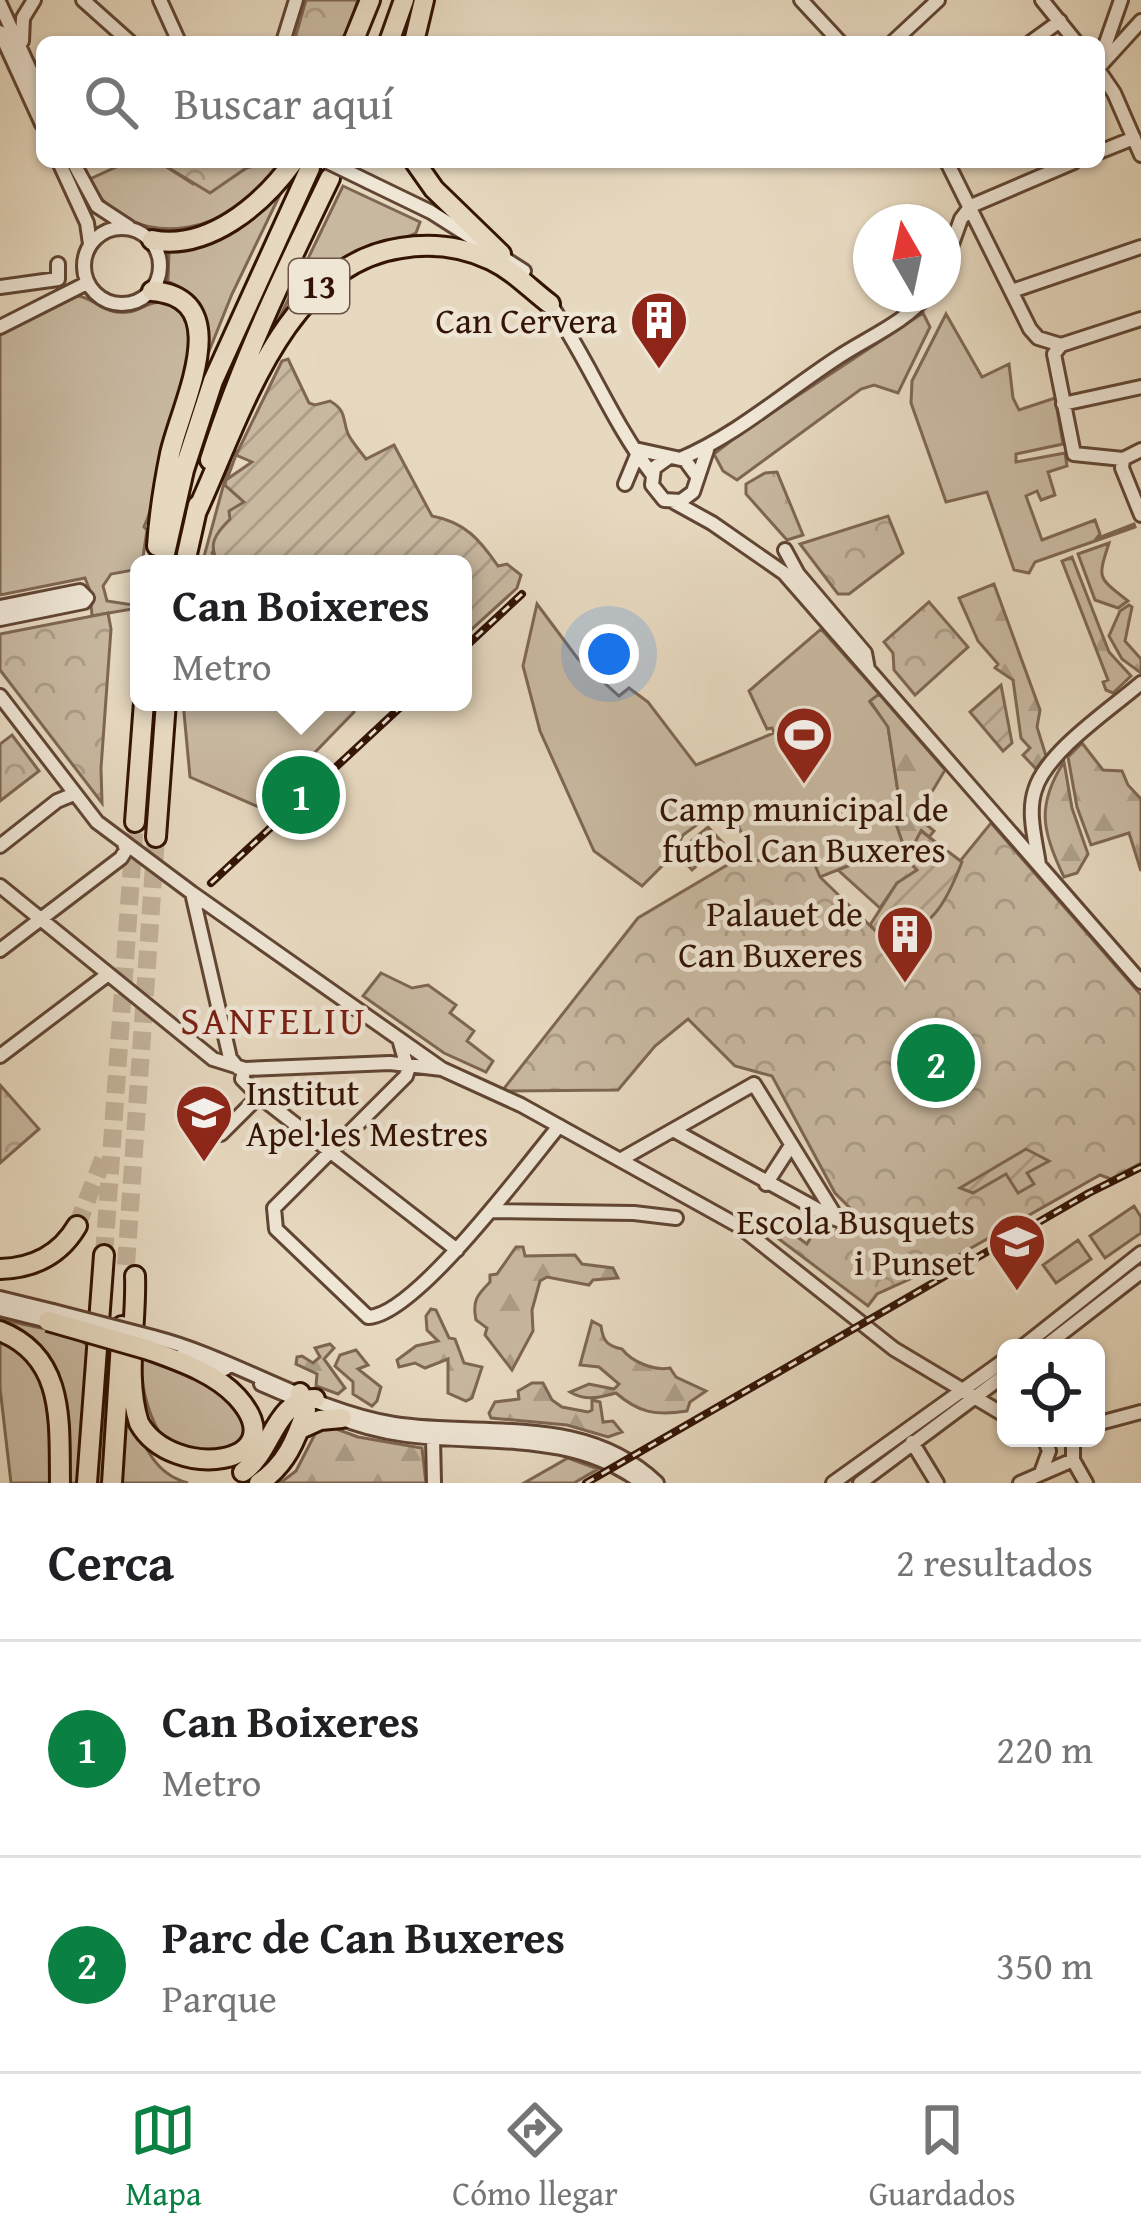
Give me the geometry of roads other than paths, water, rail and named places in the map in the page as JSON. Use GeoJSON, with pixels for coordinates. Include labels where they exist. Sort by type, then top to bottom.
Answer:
{"type":"FeatureCollection","features":[{"type":"Feature","properties":{"kind":"highway"},"geometry":{"type":"LineString","coordinates":[[355,36],[370,0]]}},
{"type":"Feature","properties":{"kind":"highway"},"geometry":{"type":"LineString","coordinates":[[368,36],[381,0]]}},
{"type":"Feature","properties":{"kind":"highway"},"geometry":{"type":"LineString","coordinates":[[391,36],[404,0]]}},
{"type":"Feature","properties":{"kind":"highway"},"geometry":{"type":"LineString","coordinates":[[415,36],[424,0]]}},
{"type":"Feature","properties":{"kind":"highway"},"geometry":{"type":"LineString","coordinates":[[152,240],[182,242],[220,228],[315,168]]}},
{"type":"Feature","properties":{"kind":"highway"},"geometry":{"type":"LineString","coordinates":[[187,554],[233,390],[315,168]]}},
{"type":"Feature","properties":{"kind":"highway"},"geometry":{"type":"LineString","coordinates":[[161,555],[213,381],[243,307],[315,168]]}},
{"type":"Feature","properties":{"kind":"highway"},"geometry":{"type":"LineString","coordinates":[[419,168],[434,189],[501,254]]}},
{"type":"Feature","properties":{"kind":"highway","name":"13"},"geometry":{"type":"LineString","coordinates":[[196,513],[285,330],[307,298],[343,268],[394,249],[450,248],[500,265],[550,304]]}},
{"type":"Feature","properties":{"kind":"highway"},"geometry":{"type":"LineString","coordinates":[[152,291],[176,295],[189,304],[197,320],[199,344],[171,451],[160,555]]}},
{"type":"Feature","properties":{"kind":"highway"},"geometry":{"type":"LineString","coordinates":[[135,822],[142,711]]}},
{"type":"Feature","properties":{"kind":"highway"},"geometry":{"type":"LineString","coordinates":[[156,837],[165,711]]}},
{"type":"Feature","properties":{"kind":"highway"},"geometry":{"type":"LineString","coordinates":[[0,1269],[28,1266],[50,1256],[77,1226]]}},
{"type":"Feature","properties":{"kind":"highway"},"geometry":{"type":"LineString","coordinates":[[87,1483],[104,1255]]}},
{"type":"Feature","properties":{"kind":"highway"},"geometry":{"type":"LineString","coordinates":[[112,1483],[130,1271],[136,1412],[153,1453],[173,1472]]}},
{"type":"Feature","properties":{"kind":"highway"},"geometry":{"type":"LineString","coordinates":[[51,1316],[150,1344],[234,1394],[247,1411],[250,1449],[240,1467],[224,1479]]}},
{"type":"Feature","properties":{"kind":"highway"},"geometry":{"type":"LineString","coordinates":[[0,1331],[31,1348],[54,1384],[60,1483]]}},
{"type":"Feature","properties":{"kind":"highway"},"geometry":{"type":"LineString","coordinates":[[224,1479],[245,1471],[260,1458],[284,1412],[304,1398]]}},
{"type":"Feature","properties":{"kind":"highway"},"geometry":{"type":"LineString","coordinates":[[259,1483],[283,1462],[300,1430],[304,1398]]}},
{"type":"Feature","properties":{"kind":"highway"},"geometry":{"type":"LineString","coordinates":[[300,1430],[320,1420],[342,1418]]}},
{"type":"Feature","properties":{"kind":"street"},"geometry":{"type":"LineString","coordinates":[[23,54],[23,18],[34,0]]}},
{"type":"Feature","properties":{"kind":"street"},"geometry":{"type":"LineString","coordinates":[[83,0],[123,36]]}},
{"type":"Feature","properties":{"kind":"street"},"geometry":{"type":"LineString","coordinates":[[160,0],[175,36]]}},
{"type":"Feature","properties":{"kind":"street"},"geometry":{"type":"LineString","coordinates":[[285,36],[296,0]]}},
{"type":"Feature","properties":{"kind":"street"},"geometry":{"type":"LineString","coordinates":[[801,0],[834,36]]}},
{"type":"Feature","properties":{"kind":"street"},"geometry":{"type":"LineString","coordinates":[[899,36],[938,0]]}},
{"type":"Feature","properties":{"kind":"street"},"geometry":{"type":"LineString","coordinates":[[1042,0],[1071,36]]}},
{"type":"Feature","properties":{"kind":"street"},"geometry":{"type":"LineString","coordinates":[[1105,49],[1121,0]]}},
{"type":"Feature","properties":{"kind":"street"},"geometry":{"type":"LineString","coordinates":[[0,4],[36,82]]}},
{"type":"Feature","properties":{"kind":"street"},"geometry":{"type":"LineString","coordinates":[[1039,36],[1060,21]]}},
{"type":"Feature","properties":{"kind":"street"},"geometry":{"type":"LineString","coordinates":[[1105,60],[1141,21]]}},
{"type":"Feature","properties":{"kind":"street"},"geometry":{"type":"LineString","coordinates":[[0,32],[36,111]]}},
{"type":"Feature","properties":{"kind":"street"},"geometry":{"type":"LineString","coordinates":[[1105,77],[1141,155]]}},
{"type":"Feature","properties":{"kind":"street"},"geometry":{"type":"LineString","coordinates":[[1105,150],[1134,138]]}},
{"type":"Feature","properties":{"kind":"street"},"geometry":{"type":"LineString","coordinates":[[62,168],[87,223],[87,283],[97,295],[117,303],[139,300],[152,291],[161,265],[152,240],[97,206],[76,168]]}},
{"type":"Feature","properties":{"kind":"street"},"geometry":{"type":"LineString","coordinates":[[315,168],[369,182],[431,212],[528,275],[578,343],[652,474]]}},
{"type":"Feature","properties":{"kind":"street"},"geometry":{"type":"LineString","coordinates":[[950,168],[1034,334],[1060,345],[1141,319]]}},
{"type":"Feature","properties":{"kind":"street"},"geometry":{"type":"LineString","coordinates":[[961,219],[970,206],[1061,168]]}},
{"type":"Feature","properties":{"kind":"street"},"geometry":{"type":"LineString","coordinates":[[90,244],[107,230],[130,228]]}},
{"type":"Feature","properties":{"kind":"street"},"geometry":{"type":"LineString","coordinates":[[1012,291],[1141,247]]}},
{"type":"Feature","properties":{"kind":"street"},"geometry":{"type":"LineString","coordinates":[[0,287],[58,279],[58,264]]}},
{"type":"Feature","properties":{"kind":"street"},"geometry":{"type":"LineString","coordinates":[[0,327],[87,283]]}},
{"type":"Feature","properties":{"kind":"street"},"geometry":{"type":"LineString","coordinates":[[910,312],[707,448],[658,463],[652,485],[658,496],[785,562],[865,652],[868,670],[1141,982]]}},
{"type":"Feature","properties":{"kind":"street"},"geometry":{"type":"LineString","coordinates":[[1060,345],[1054,355],[1074,454],[1123,459],[1141,450]]}},
{"type":"Feature","properties":{"kind":"street"},"geometry":{"type":"LineString","coordinates":[[1063,404],[1141,387]]}},
{"type":"Feature","properties":{"kind":"street"},"geometry":{"type":"LineString","coordinates":[[674,502],[688,497],[707,448]]}},
{"type":"Feature","properties":{"kind":"street"},"geometry":{"type":"LineString","coordinates":[[636,452],[674,458],[696,481],[701,508],[712,523]]}},
{"type":"Feature","properties":{"kind":"street"},"geometry":{"type":"LineString","coordinates":[[625,484],[636,452]]}},
{"type":"Feature","properties":{"kind":"street"},"geometry":{"type":"LineString","coordinates":[[1123,459],[1122,468],[1141,515]]}},
{"type":"Feature","properties":{"kind":"street"},"geometry":{"type":"LineString","coordinates":[[0,607],[77,591],[87,595],[84,602],[0,619]]}},
{"type":"Feature","properties":{"kind":"street"},"geometry":{"type":"LineString","coordinates":[[1040,866],[1032,812],[1035,790],[1052,763],[1141,683]]}},
{"type":"Feature","properties":{"kind":"street"},"geometry":{"type":"LineString","coordinates":[[0,696],[97,822],[192,893],[442,1070],[559,1126],[739,1226],[883,1341],[997,1411]]}},
{"type":"Feature","properties":{"kind":"street"},"geometry":{"type":"LineString","coordinates":[[0,846],[74,794]]}},
{"type":"Feature","properties":{"kind":"street"},"geometry":{"type":"LineString","coordinates":[[0,950],[121,858],[124,844]]}},
{"type":"Feature","properties":{"kind":"street"},"geometry":{"type":"LineString","coordinates":[[0,886],[202,1052],[242,1069],[407,1065],[442,1070]]}},
{"type":"Feature","properties":{"kind":"street"},"geometry":{"type":"LineString","coordinates":[[192,893],[230,1058],[242,1069],[242,1079],[457,1250]]}},
{"type":"Feature","properties":{"kind":"street"},"geometry":{"type":"LineString","coordinates":[[0,1057],[106,976]]}},
{"type":"Feature","properties":{"kind":"street"},"geometry":{"type":"LineString","coordinates":[[398,1037],[406,1076],[274,1208],[272,1218],[276,1228],[364,1315],[374,1318],[393,1309],[457,1250],[559,1126]]}},
{"type":"Feature","properties":{"kind":"street"},"geometry":{"type":"LineString","coordinates":[[620,1160],[754,1084],[838,1220],[673,1130]]}},
{"type":"Feature","properties":{"kind":"street"},"geometry":{"type":"LineString","coordinates":[[221,1134],[259,1096]]}},
{"type":"Feature","properties":{"kind":"street"},"geometry":{"type":"LineString","coordinates":[[766,1184],[790,1147]]}},
{"type":"Feature","properties":{"kind":"street"},"geometry":{"type":"LineString","coordinates":[[490,1211],[676,1218]]}},
{"type":"Feature","properties":{"kind":"street"},"geometry":{"type":"LineString","coordinates":[[1033,1339],[1141,1253]]}},
{"type":"Feature","properties":{"kind":"street"},"geometry":{"type":"LineString","coordinates":[[1055,1339],[1141,1273]]}},
{"type":"Feature","properties":{"kind":"street"},"geometry":{"type":"LineString","coordinates":[[0,1298],[51,1316]]}},
{"type":"Feature","properties":{"kind":"street"},"geometry":{"type":"LineString","coordinates":[[0,1309],[51,1316]]}},
{"type":"Feature","properties":{"kind":"street"},"geometry":{"type":"LineString","coordinates":[[150,1344],[393,1424],[530,1431],[577,1439],[627,1460],[656,1483]]}},
{"type":"Feature","properties":{"kind":"street"},"geometry":{"type":"LineString","coordinates":[[860,1483],[997,1367]]}},
{"type":"Feature","properties":{"kind":"street"},"geometry":{"type":"LineString","coordinates":[[833,1483],[997,1379]]}},
{"type":"Feature","properties":{"kind":"street"},"geometry":{"type":"LineString","coordinates":[[304,1398],[371,1429],[557,1445],[606,1459],[642,1483]]}},
{"type":"Feature","properties":{"kind":"street"},"geometry":{"type":"LineString","coordinates":[[1105,1422],[1141,1412]]}},
{"type":"Feature","properties":{"kind":"street"},"geometry":{"type":"LineString","coordinates":[[434,1438],[434,1483]]}},
{"type":"Feature","properties":{"kind":"street"},"geometry":{"type":"LineString","coordinates":[[912,1442],[937,1483]]}},
{"type":"Feature","properties":{"kind":"street"},"geometry":{"type":"LineString","coordinates":[[1040,1472],[1048,1447]]}},
{"type":"Feature","properties":{"kind":"street"},"geometry":{"type":"LineString","coordinates":[[1073,1447],[1073,1460],[1086,1483]]}},
{"type":"Feature","properties":{"kind":"street"},"geometry":{"type":"LineString","coordinates":[[1020,1483],[1073,1460]]}},
{"type":"Feature","properties":{"kind":"tunnel"},"geometry":{"type":"LineString","coordinates":[[104,1255],[135,822]]}},
{"type":"Feature","properties":{"kind":"tunnel"},"geometry":{"type":"LineString","coordinates":[[126,1265],[156,837]]}},
{"type":"Feature","properties":{"kind":"tunnel"},"geometry":{"type":"LineString","coordinates":[[77,1226],[103,1159]]}},
{"type":"Feature","properties":{"kind":"railway"},"geometry":{"type":"LineString","coordinates":[[472,641],[522,594]]}},
{"type":"Feature","properties":{"kind":"railway"},"geometry":{"type":"LineString","coordinates":[[211,883],[396,711]]}},
{"type":"Feature","properties":{"kind":"railway"},"geometry":{"type":"LineString","coordinates":[[586,1483],[1141,1167]]}},
{"type":"Feature","properties":{"kind":"place","name":"Can Cervera"},"geometry":{"type":"Point","coordinates":[659,371]}},
{"type":"Feature","properties":{"kind":"place","name":"Camp municipal de futbol Can Buxeres"},"geometry":{"type":"Point","coordinates":[804,786]}},
{"type":"Feature","properties":{"kind":"place","name":"Can Boixeres"},"geometry":{"type":"Point","coordinates":[301,795]}},
{"type":"Feature","properties":{"kind":"place","name":"Palauet de Can Buxeres"},"geometry":{"type":"Point","coordinates":[905,985]}},
{"type":"Feature","properties":{"kind":"place","name":"Parc de Can Buxeres"},"geometry":{"type":"Point","coordinates":[936,1063]}},
{"type":"Feature","properties":{"kind":"place","name":"Institut Apel·les Mestres"},"geometry":{"type":"Point","coordinates":[204,1164]}},
{"type":"Feature","properties":{"kind":"place","name":"Escola Busquets i Punset"},"geometry":{"type":"Point","coordinates":[1017,1293]}},
{"type":"Feature","properties":{"kind":"district","name":"SANFELIU"},"geometry":{"type":"Point","coordinates":[274,1020]}}]}
